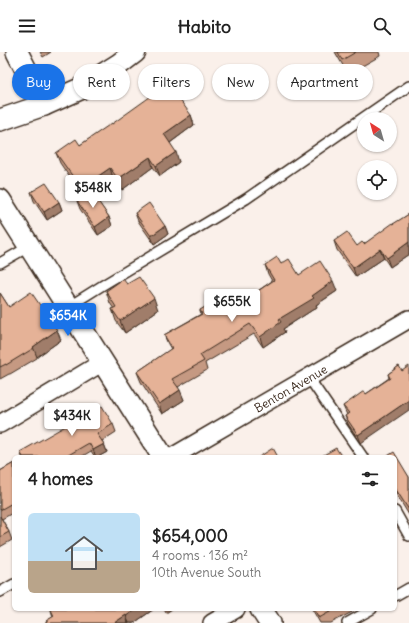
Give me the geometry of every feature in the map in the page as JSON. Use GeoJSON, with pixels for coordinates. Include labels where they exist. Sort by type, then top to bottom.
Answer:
{"type":"FeatureCollection","features":[{"type":"Feature","properties":{"kind":"street"},"geometry":{"type":"LineString","coordinates":[[17,52],[44,105]]}},
{"type":"Feature","properties":{"kind":"street"},"geometry":{"type":"LineString","coordinates":[[0,120],[44,105],[80,89],[118,65],[135,52]]}},
{"type":"Feature","properties":{"kind":"street"},"geometry":{"type":"LineString","coordinates":[[0,200],[162,455]]}},
{"type":"Feature","properties":{"kind":"street","name":"Benton Avenue"},"geometry":{"type":"LineString","coordinates":[[175,455],[409,319]]}},
{"type":"Feature","properties":{"kind":"street"},"geometry":{"type":"LineString","coordinates":[[0,424],[103,362]]}},
{"type":"Feature","properties":{"kind":"street"},"geometry":{"type":"LineString","coordinates":[[212,623],[233,611]]}},
{"type":"Feature","properties":{"kind":"street"},"geometry":{"type":"LineString","coordinates":[[262,611],[270,623]]}},
{"type":"Feature","properties":{"kind":"lane"},"geometry":{"type":"LineString","coordinates":[[68,307],[246,200],[409,86]]}},
{"type":"Feature","properties":{"kind":"lane"},"geometry":{"type":"LineString","coordinates":[[0,263],[30,246]]}},
{"type":"Feature","properties":{"kind":"lane"},"geometry":{"type":"LineString","coordinates":[[309,378],[362,455]]}},
{"type":"Feature","properties":{"kind":"lane"},"geometry":{"type":"LineString","coordinates":[[397,515],[409,536]]}},
{"type":"Feature","properties":{"kind":"lane"},"geometry":{"type":"LineString","coordinates":[[0,592],[12,585]]}},
{"type":"Feature","properties":{"kind":"lane"},"geometry":{"type":"LineString","coordinates":[[397,595],[409,588]]}},
{"type":"Feature","properties":{"kind":"lane"},"geometry":{"type":"LineString","coordinates":[[347,623],[368,611]]}},
{"type":"Feature","properties":{"kind":"building"},"geometry":{"type":"Polygon","coordinates":[[[338,52],[356,52],[342,60],[338,52]]]}},
{"type":"Feature","properties":{"kind":"building"},"geometry":{"type":"Polygon","coordinates":[[[146,100],[180,100],[191,115],[164,134],[176,152],[156,166],[150,157],[118,179],[110,168],[81,188],[56,153],[76,139],[80,145],[146,100]]]}},
{"type":"Feature","properties":{"kind":"building"},"geometry":{"type":"Polygon","coordinates":[[[46,183],[59,202],[44,212],[31,192],[46,183]]]}},
{"type":"Feature","properties":{"kind":"building"},"geometry":{"type":"Polygon","coordinates":[[[91,191],[109,217],[95,227],[77,201],[91,191]]]}},
{"type":"Feature","properties":{"kind":"building"},"geometry":{"type":"Polygon","coordinates":[[[149,203],[165,226],[151,236],[135,213],[149,203]]]}},
{"type":"Feature","properties":{"kind":"building"},"geometry":{"type":"Polygon","coordinates":[[[409,214],[409,242],[387,258],[380,249],[353,268],[334,241],[347,232],[357,246],[362,242],[364,244],[393,223],[409,214]]]}},
{"type":"Feature","properties":{"kind":"building"},"geometry":{"type":"Polygon","coordinates":[[[277,257],[281,264],[289,259],[299,275],[320,261],[333,281],[312,296],[314,298],[279,319],[281,322],[260,337],[250,324],[200,355],[204,361],[172,379],[180,390],[159,404],[137,372],[172,348],[164,335],[202,314],[200,310],[225,295],[233,308],[274,280],[265,265],[277,257]]]}},
{"type":"Feature","properties":{"kind":"building"},"geometry":{"type":"Polygon","coordinates":[[[139,277],[154,298],[120,321],[112,309],[116,307],[106,291],[123,279],[127,284],[139,277]]]}},
{"type":"Feature","properties":{"kind":"building"},"geometry":{"type":"Polygon","coordinates":[[[31,292],[57,330],[33,347],[34,348],[0,367],[0,293],[9,307],[31,292]]]}},
{"type":"Feature","properties":{"kind":"building"},"geometry":{"type":"Polygon","coordinates":[[[399,366],[402,371],[409,366],[409,400],[358,435],[345,416],[349,413],[343,406],[364,391],[366,394],[390,378],[388,374],[399,366]]]}},
{"type":"Feature","properties":{"kind":"building"},"geometry":{"type":"Polygon","coordinates":[[[102,406],[113,424],[97,434],[104,444],[93,450],[89,443],[68,455],[22,455],[20,452],[69,424],[70,426],[102,406]]]}},
{"type":"Feature","properties":{"kind":"building"},"geometry":{"type":"Polygon","coordinates":[[[273,448],[277,455],[262,455],[273,448]]]}},
{"type":"Feature","properties":{"kind":"building"},"geometry":{"type":"Polygon","coordinates":[[[336,448],[341,455],[324,455],[336,448]]]}},
{"type":"Feature","properties":{"kind":"building"},"geometry":{"type":"Polygon","coordinates":[[[397,457],[409,477],[409,510],[397,491],[397,457]]]}},
{"type":"Feature","properties":{"kind":"building"},"geometry":{"type":"Polygon","coordinates":[[[12,464],[12,503],[0,510],[0,471],[12,464]]]}},
{"type":"Feature","properties":{"kind":"building"},"geometry":{"type":"Polygon","coordinates":[[[0,516],[9,532],[0,537],[0,516]]]}},
{"type":"Feature","properties":{"kind":"building"},"geometry":{"type":"Polygon","coordinates":[[[52,611],[134,611],[114,623],[47,623],[46,621],[54,616],[52,611]]]}},
{"type":"Feature","properties":{"kind":"building"},"geometry":{"type":"Polygon","coordinates":[[[315,611],[331,611],[319,618],[315,611]]]}}]}
